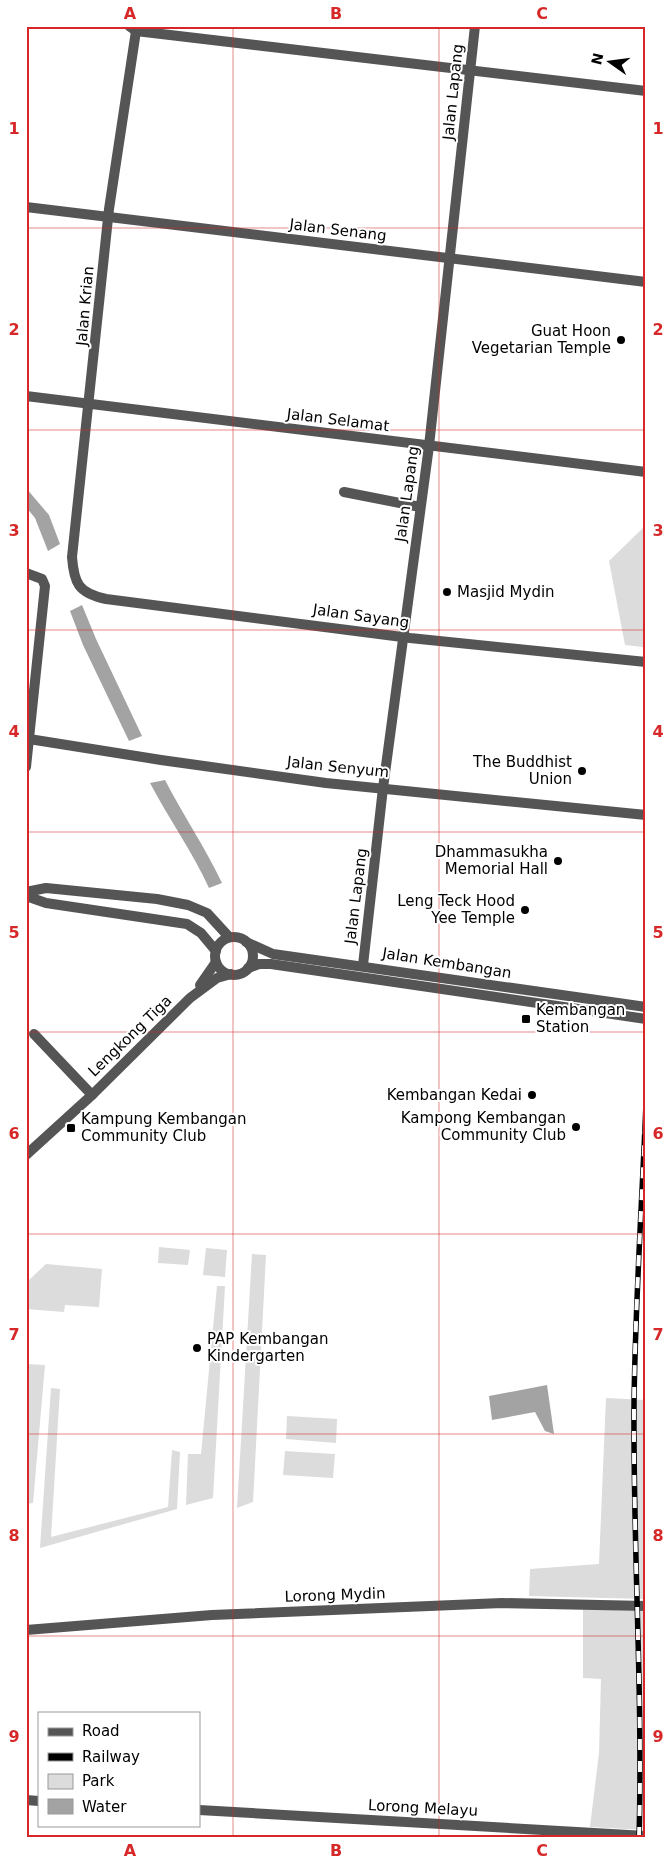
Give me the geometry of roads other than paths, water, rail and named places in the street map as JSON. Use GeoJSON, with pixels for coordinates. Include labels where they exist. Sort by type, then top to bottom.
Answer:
{"type":"FeatureCollection","features":[{"type":"Feature","properties":{"kind":"street","name":"Jalan Lapang"},"geometry":{"type":"LineString","coordinates":[[363,965],[402,637],[429,446],[475,26]]}},
{"type":"Feature","properties":{"kind":"street"},"geometry":{"type":"LineString","coordinates":[[132,29],[646,91]]}},
{"type":"Feature","properties":{"kind":"street","name":"Jalan Krian"},"geometry":{"type":"LineString","coordinates":[[77,584],[74,579],[72,557],[109,216],[132,29]]}},
{"type":"Feature","properties":{"kind":"street","name":"Jalan Senang"},"geometry":{"type":"LineString","coordinates":[[26,207],[646,282]]}},
{"type":"Feature","properties":{"kind":"street","name":"Jalan Selamat"},"geometry":{"type":"LineString","coordinates":[[26,396],[646,472]]}},
{"type":"Feature","properties":{"kind":"street"},"geometry":{"type":"LineString","coordinates":[[344,492],[420,507]]}},
{"type":"Feature","properties":{"kind":"street"},"geometry":{"type":"LineString","coordinates":[[26,573],[42,579],[45,586],[26,767]]}},
{"type":"Feature","properties":{"kind":"street","name":"Jalan Sayang"},"geometry":{"type":"LineString","coordinates":[[77,584],[84,592],[106,599],[402,637],[646,662]]}},
{"type":"Feature","properties":{"kind":"street","name":"Jalan Senyum"},"geometry":{"type":"LineString","coordinates":[[29,739],[171,762],[383,788],[646,815]]}},
{"type":"Feature","properties":{"kind":"street"},"geometry":{"type":"LineString","coordinates":[[26,892],[46,888],[157,899],[188,905],[208,913],[229,937],[221,942],[216,951],[216,962],[222,971],[232,974]]}},
{"type":"Feature","properties":{"kind":"street"},"geometry":{"type":"LineString","coordinates":[[26,896],[46,903],[188,924],[201,933],[216,951]]}},
{"type":"Feature","properties":{"kind":"street","name":"Jalan Kembangan"},"geometry":{"type":"LineString","coordinates":[[229,937],[240,938],[272,954],[363,965],[646,1007]]}},
{"type":"Feature","properties":{"kind":"street"},"geometry":{"type":"LineString","coordinates":[[246,942],[252,957],[248,968]]}},
{"type":"Feature","properties":{"kind":"street","name":"Lengkong Tiga"},"geometry":{"type":"LineString","coordinates":[[190,998],[216,962]]}},
{"type":"Feature","properties":{"kind":"street","name":"Jalan Kembangan"},"geometry":{"type":"LineString","coordinates":[[232,974],[240,973],[259,964],[280,965],[646,1019]]}},
{"type":"Feature","properties":{"kind":"street","name":"Lengkong Tiga"},"geometry":{"type":"LineString","coordinates":[[26,1154],[92,1095],[190,998],[217,978],[232,974]]}},
{"type":"Feature","properties":{"kind":"street","name":"Lengkong Tiga"},"geometry":{"type":"LineString","coordinates":[[34,1034],[92,1095]]}},
{"type":"Feature","properties":{"kind":"street","name":"Lorong Mydin"},"geometry":{"type":"LineString","coordinates":[[26,1630],[212,1615],[502,1602],[646,1606]]}},
{"type":"Feature","properties":{"kind":"street","name":"Lorong Melayu"},"geometry":{"type":"LineString","coordinates":[[200,1810],[646,1836]]}},
{"type":"Feature","properties":{"kind":"water"},"geometry":{"type":"Polygon","coordinates":[[[26,488],[49,515],[60,544],[48,551],[35,518],[26,507],[26,488]]]}},
{"type":"Feature","properties":{"kind":"water"},"geometry":{"type":"Polygon","coordinates":[[[82,605],[142,736],[129,741],[83,645],[70,611],[82,605]]]}},
{"type":"Feature","properties":{"kind":"water"},"geometry":{"type":"Polygon","coordinates":[[[165,780],[222,883],[209,888],[150,783],[165,780]]]}},
{"type":"Feature","properties":{"kind":"water"},"geometry":{"type":"Polygon","coordinates":[[[547,1385],[554,1434],[545,1431],[535,1412],[492,1420],[489,1396],[547,1385]]]}},
{"type":"Feature","properties":{"kind":"railway"},"geometry":{"type":"LineString","coordinates":[[639,1838],[640,1730],[634,1406],[637,1292],[646,1103]]}},
{"type":"Feature","properties":{"kind":"place","name":"Guat Hoon Vegetarian Temple"},"geometry":{"type":"Point","coordinates":[621,340]}},
{"type":"Feature","properties":{"kind":"place","name":"Masjid Mydin"},"geometry":{"type":"Point","coordinates":[447,592]}},
{"type":"Feature","properties":{"kind":"place","name":"The Buddhist Union"},"geometry":{"type":"Point","coordinates":[582,771]}},
{"type":"Feature","properties":{"kind":"place","name":"Dhammasukha Memorial Hall"},"geometry":{"type":"Point","coordinates":[558,861]}},
{"type":"Feature","properties":{"kind":"place","name":"Leng Teck Hood Yee Temple"},"geometry":{"type":"Point","coordinates":[525,910]}},
{"type":"Feature","properties":{"kind":"place","name":"Kembangan Station"},"geometry":{"type":"Point","coordinates":[526,1019]}},
{"type":"Feature","properties":{"kind":"place","name":"Kembangan Kedai"},"geometry":{"type":"Point","coordinates":[532,1095]}},
{"type":"Feature","properties":{"kind":"place","name":"Kampong Kembangan Community Club"},"geometry":{"type":"Point","coordinates":[576,1127]}},
{"type":"Feature","properties":{"kind":"place","name":"Kampung Kembangan Community Club"},"geometry":{"type":"Point","coordinates":[71,1128]}},
{"type":"Feature","properties":{"kind":"place","name":"PAP Kembangan Kindergarten"},"geometry":{"type":"Point","coordinates":[197,1348]}}]}
